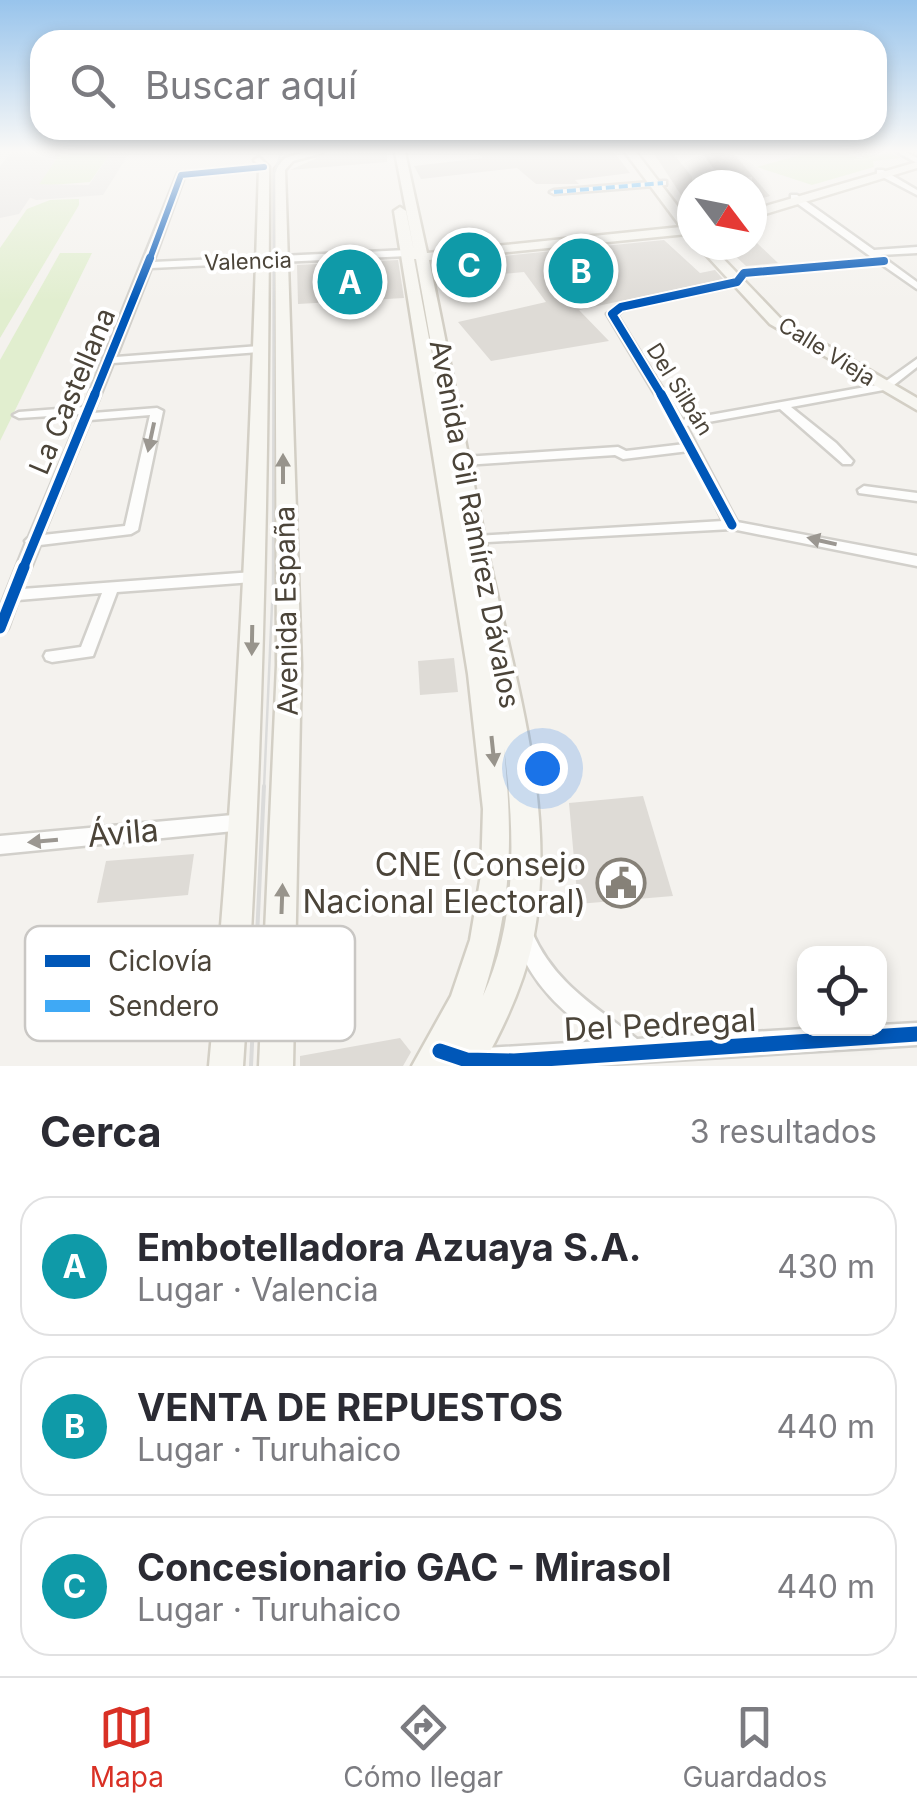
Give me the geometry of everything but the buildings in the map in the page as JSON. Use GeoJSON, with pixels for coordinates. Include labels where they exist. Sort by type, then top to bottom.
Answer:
{"type":"FeatureCollection","features":[{"type":"Feature","properties":{"kind":"main road","name":"Avenida España"},"geometry":{"type":"LineString","coordinates":[[265,202],[273,260],[290,665],[281,926]]}},
{"type":"Feature","properties":{"kind":"main road","name":"Avenida España"},"geometry":{"type":"LineString","coordinates":[[237,926],[260,479],[259,350],[277,202]]}},
{"type":"Feature","properties":{"kind":"main road","name":"Avenida Gil Ramírez Dávalos"},"geometry":{"type":"LineString","coordinates":[[403,202],[464,461],[466,541]]}},
{"type":"Feature","properties":{"kind":"main road","name":"Avenida Gil Ramírez Dávalos"},"geometry":{"type":"LineString","coordinates":[[408,202],[466,541],[521,803],[522,920],[505,982],[450,1061]]}},
{"type":"Feature","properties":{"kind":"main road"},"geometry":{"type":"LineString","coordinates":[[417,254],[677,228]]}},
{"type":"Feature","properties":{"kind":"main road","name":"Calle Vieja"},"geometry":{"type":"LineString","coordinates":[[721,260],[741,277]]}},
{"type":"Feature","properties":{"kind":"main road","name":"Calle Vieja"},"geometry":{"type":"LineString","coordinates":[[728,260],[776,321],[889,384],[917,405]]}},
{"type":"Feature","properties":{"kind":"main road","name":"Calle Vieja"},"geometry":{"type":"LineString","coordinates":[[889,384],[917,394]]}},
{"type":"Feature","properties":{"kind":"main road","name":"Avenida Gil Ramírez Dávalos"},"geometry":{"type":"LineString","coordinates":[[450,1061],[480,964],[497,887],[498,805],[490,653]]}},
{"type":"Feature","properties":{"kind":"main road","name":"Avenida España"},"geometry":{"type":"LineString","coordinates":[[226,1066],[228,1041]]}},
{"type":"Feature","properties":{"kind":"main road","name":"Avenida España"},"geometry":{"type":"LineString","coordinates":[[276,1066],[277,1041]]}},
{"type":"Feature","properties":{"kind":"street","name":"La Castellana"},"geometry":{"type":"LineString","coordinates":[[0,628],[32,541],[112,360],[174,202]]}},
{"type":"Feature","properties":{"kind":"street"},"geometry":{"type":"LineString","coordinates":[[801,202],[917,286]]}},
{"type":"Feature","properties":{"kind":"street"},"geometry":{"type":"LineString","coordinates":[[874,252],[917,250]]}},
{"type":"Feature","properties":{"kind":"street","name":"Valencia"},"geometry":{"type":"LineString","coordinates":[[149,266],[417,254]]}},
{"type":"Feature","properties":{"kind":"street","name":"Del Silbán"},"geometry":{"type":"LineString","coordinates":[[732,525],[693,446],[612,314],[621,306],[741,277],[884,262]]}},
{"type":"Feature","properties":{"kind":"street"},"geometry":{"type":"LineString","coordinates":[[112,360],[259,350]]}},
{"type":"Feature","properties":{"kind":"street"},"geometry":{"type":"LineString","coordinates":[[680,424],[889,384],[917,362]]}},
{"type":"Feature","properties":{"kind":"street"},"geometry":{"type":"LineString","coordinates":[[783,406],[810,430],[825,436],[847,460]]}},
{"type":"Feature","properties":{"kind":"street"},"geometry":{"type":"LineString","coordinates":[[19,415],[157,411],[130,530],[32,541]]}},
{"type":"Feature","properties":{"kind":"street"},"geometry":{"type":"LineString","coordinates":[[464,461],[618,451],[623,455],[693,446]]}},
{"type":"Feature","properties":{"kind":"street"},"geometry":{"type":"LineString","coordinates":[[864,490],[917,497]]}},
{"type":"Feature","properties":{"kind":"street"},"geometry":{"type":"LineString","coordinates":[[466,541],[732,525],[917,561]]}},
{"type":"Feature","properties":{"kind":"street"},"geometry":{"type":"LineString","coordinates":[[12,596],[253,577]]}},
{"type":"Feature","properties":{"kind":"street"},"geometry":{"type":"LineString","coordinates":[[52,656],[87,652],[112,587]]}},
{"type":"Feature","properties":{"kind":"street","name":"Ávila"},"geometry":{"type":"LineString","coordinates":[[0,845],[245,822]]}},
{"type":"Feature","properties":{"kind":"street","name":"Del Pedregal"},"geometry":{"type":"LineString","coordinates":[[522,920],[526,944],[540,969],[633,1051]]}},
{"type":"Feature","properties":{"kind":"street","name":"Del Pedregal"},"geometry":{"type":"LineString","coordinates":[[450,1061],[917,1034]]}},
{"type":"Feature","properties":{"kind":"green space"},"geometry":{"type":"Polygon","coordinates":[[[46,202],[79,202],[0,338],[0,248],[27,209],[46,202]]]}},
{"type":"Feature","properties":{"kind":"green space"},"geometry":{"type":"Polygon","coordinates":[[[60,253],[92,253],[0,441],[0,360],[60,253]]]}},
{"type":"Feature","properties":{"kind":"tram line"},"geometry":{"type":"LineString","coordinates":[[264,788],[273,582],[274,202]]}},
{"type":"Feature","properties":{"kind":"tram line"},"geometry":{"type":"LineString","coordinates":[[258,926],[264,786]]}},
{"type":"Feature","properties":{"kind":"tram line"},"geometry":{"type":"LineString","coordinates":[[251,1066],[252,1041]]}},
{"type":"Feature","properties":{"kind":"cycle path"},"geometry":{"type":"LineString","coordinates":[[0,628],[171,202]]}},
{"type":"Feature","properties":{"kind":"cycle path"},"geometry":{"type":"LineString","coordinates":[[732,525],[693,447],[612,314],[621,307],[737,282],[744,273],[884,261]]}},
{"type":"Feature","properties":{"kind":"cycle path"},"geometry":{"type":"LineString","coordinates":[[440,1051],[467,1060],[514,1061],[917,1034]]}},
{"type":"Feature","properties":{"kind":"place","name":"Concesionario GAC - Mirasol"},"geometry":{"type":"Point","coordinates":[469,265]}},
{"type":"Feature","properties":{"kind":"place","name":"VENTA DE REPUESTOS"},"geometry":{"type":"Point","coordinates":[581,271]}},
{"type":"Feature","properties":{"kind":"place","name":"Embotelladora Azuaya S.A."},"geometry":{"type":"Point","coordinates":[350,282]}},
{"type":"Feature","properties":{"kind":"place","name":"CNE (Consejo Nacional Electoral)"},"geometry":{"type":"Point","coordinates":[621,883]}}]}
